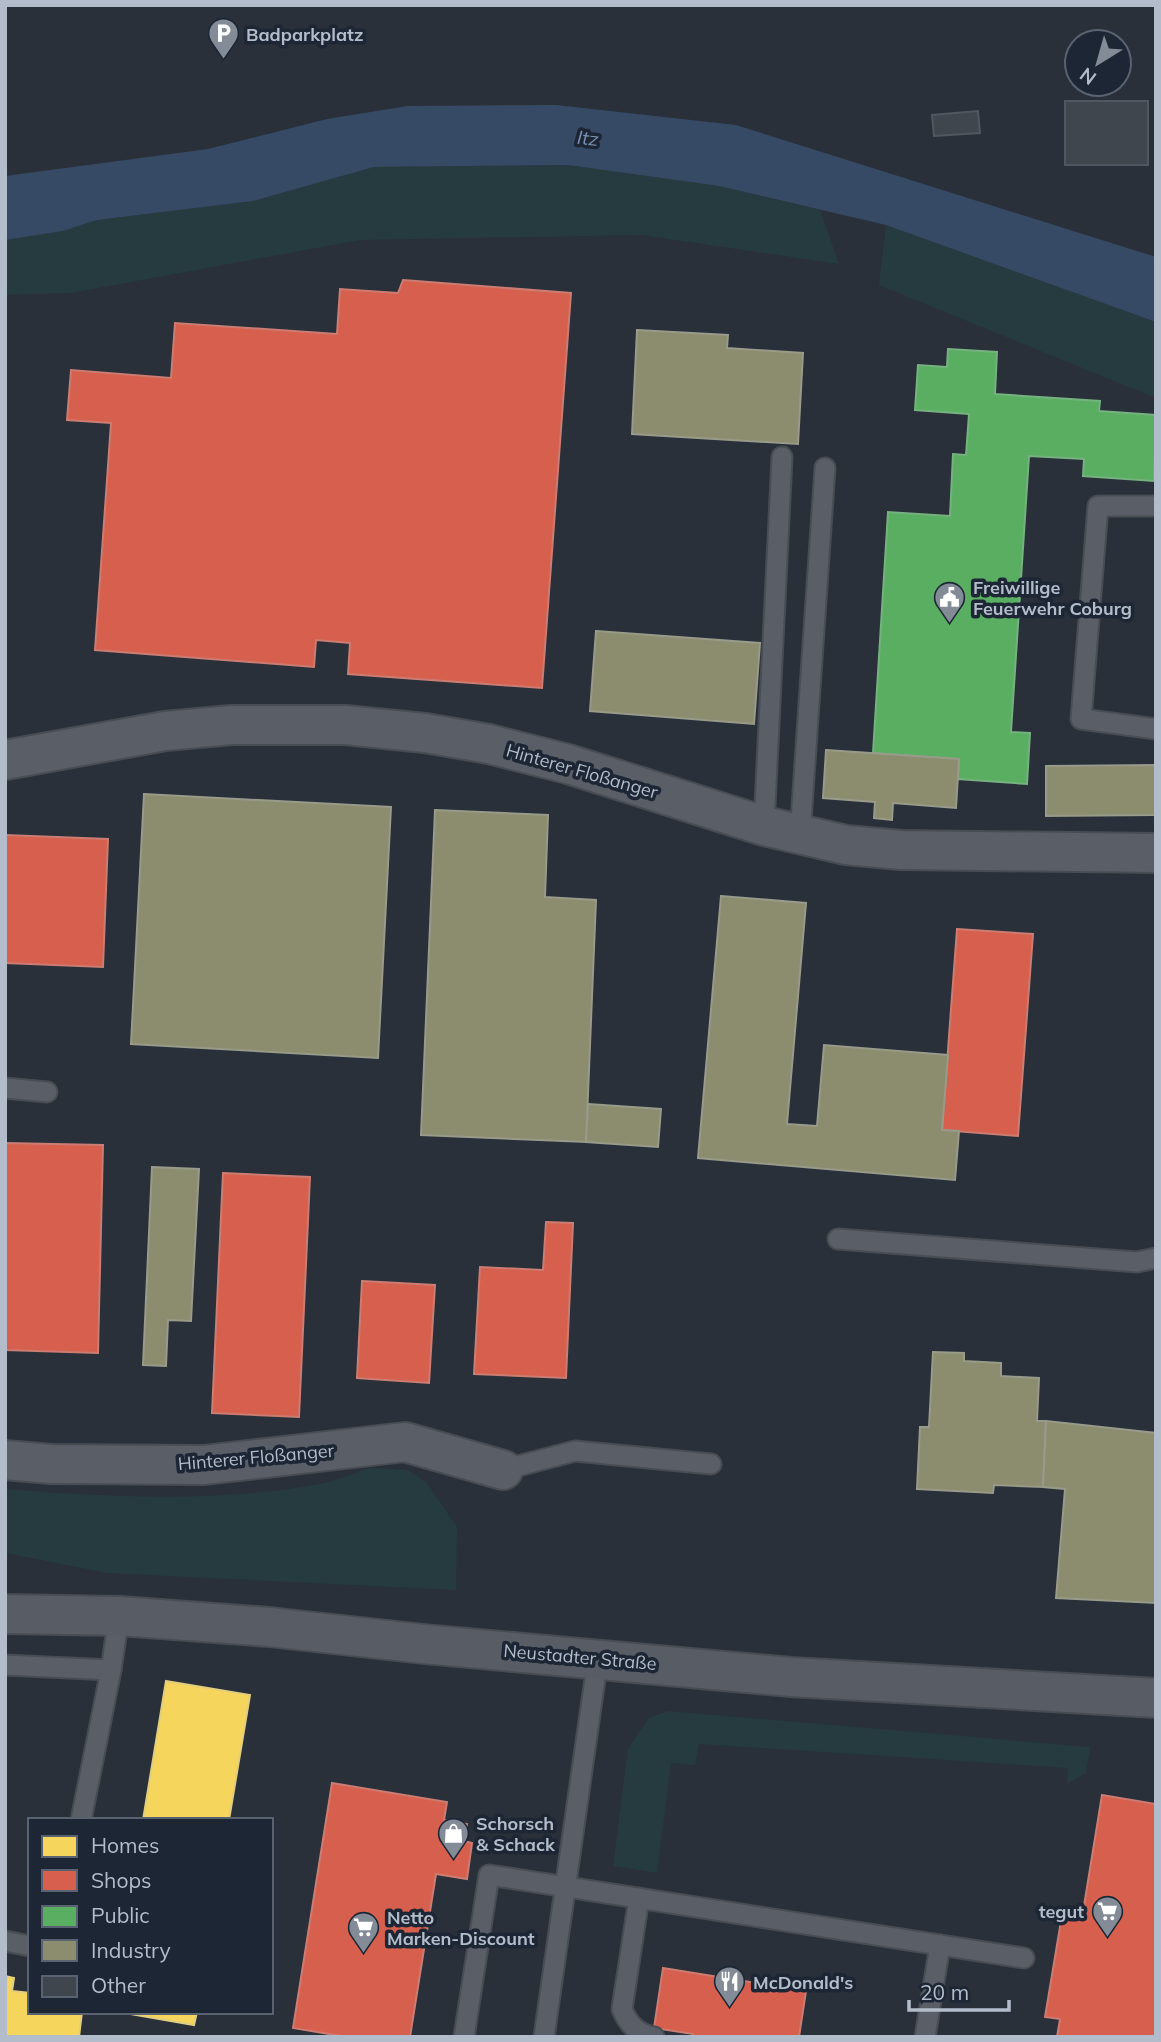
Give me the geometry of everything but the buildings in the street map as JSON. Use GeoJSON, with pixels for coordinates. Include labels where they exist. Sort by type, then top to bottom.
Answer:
{"type":"FeatureCollection","features":[{"type":"Feature","properties":{"kind":"street","name":"Hinterer Floßanger"},"geometry":{"type":"LineString","coordinates":[[5,760],[165,731],[232,725],[345,725],[425,733],[489,744],[568,764],[764,826],[846,845],[901,850],[1156,853]]}},
{"type":"Feature","properties":{"kind":"street","name":"Hinterer Floßanger"},"geometry":{"type":"LineString","coordinates":[[5,1460],[51,1464],[204,1465],[405,1442],[503,1470]]}},
{"type":"Feature","properties":{"kind":"street","name":"Neustadter Straße"},"geometry":{"type":"LineString","coordinates":[[5,1614],[119,1616],[322,1631],[424,1644],[790,1677],[1156,1698]]}},
{"type":"Feature","properties":{"kind":"lane"},"geometry":{"type":"LineString","coordinates":[[764,826],[782,457]]}},
{"type":"Feature","properties":{"kind":"lane"},"geometry":{"type":"LineString","coordinates":[[800,836],[825,468]]}},
{"type":"Feature","properties":{"kind":"lane"},"geometry":{"type":"LineString","coordinates":[[1156,506],[1098,506],[1082,719],[1156,730]]}},
{"type":"Feature","properties":{"kind":"lane"},"geometry":{"type":"LineString","coordinates":[[5,1088],[47,1092]]}},
{"type":"Feature","properties":{"kind":"lane"},"geometry":{"type":"LineString","coordinates":[[838,1239],[1137,1262],[1156,1258]]}},
{"type":"Feature","properties":{"kind":"lane"},"geometry":{"type":"LineString","coordinates":[[503,1470],[575,1451],[711,1464]]}},
{"type":"Feature","properties":{"kind":"lane"},"geometry":{"type":"LineString","coordinates":[[81,1818],[119,1616]]}},
{"type":"Feature","properties":{"kind":"lane"},"geometry":{"type":"LineString","coordinates":[[544,2037],[598,1658]]}},
{"type":"Feature","properties":{"kind":"lane"},"geometry":{"type":"LineString","coordinates":[[5,1665],[111,1670]]}},
{"type":"Feature","properties":{"kind":"lane"},"geometry":{"type":"LineString","coordinates":[[464,2037],[489,1875],[1024,1958]]}},
{"type":"Feature","properties":{"kind":"lane"},"geometry":{"type":"LineString","coordinates":[[639,1899],[622,2009],[628,2024],[654,2037]]}},
{"type":"Feature","properties":{"kind":"lane"},"geometry":{"type":"LineString","coordinates":[[5,1941],[28,1946]]}},
{"type":"Feature","properties":{"kind":"lane"},"geometry":{"type":"LineString","coordinates":[[925,2037],[940,1945]]}},
{"type":"Feature","properties":{"kind":"green space"},"geometry":{"type":"Polygon","coordinates":[[[568,165],[719,186],[820,210],[839,264],[642,235],[360,240],[71,293],[5,295],[5,240],[63,231],[97,220],[253,201],[374,167],[568,165]]]}},
{"type":"Feature","properties":{"kind":"green space"},"geometry":{"type":"Polygon","coordinates":[[[886,225],[1156,322],[1156,398],[879,285],[886,225]]]}},
{"type":"Feature","properties":{"kind":"green space"},"geometry":{"type":"Polygon","coordinates":[[[370,1468],[408,1470],[427,1483],[457,1527],[456,1590],[107,1573],[5,1553],[5,1489],[162,1497],[241,1494],[319,1484],[370,1468]]]}},
{"type":"Feature","properties":{"kind":"green space"},"geometry":{"type":"Polygon","coordinates":[[[668,1711],[1090,1747],[1086,1773],[1067,1784],[1068,1768],[699,1744],[695,1765],[671,1763],[657,1873],[613,1866],[628,1749],[649,1718],[668,1711]]]}},
{"type":"Feature","properties":{"kind":"water","name":"Itz"},"geometry":{"type":"Polygon","coordinates":[[[556,105],[736,125],[1156,257],[1156,322],[886,225],[719,186],[568,165],[374,167],[253,201],[97,220],[63,231],[5,240],[5,176],[208,149],[327,119],[408,106],[556,105]]]}},
{"type":"Feature","properties":{"kind":"place","name":"Badparkplatz"},"geometry":{"type":"Point","coordinates":[223,61]}},
{"type":"Feature","properties":{"kind":"place","name":"Freiwillige Feuerwehr Coburg"},"geometry":{"type":"Point","coordinates":[950,624]}},
{"type":"Feature","properties":{"kind":"place","name":"Schorsch & Schack"},"geometry":{"type":"Point","coordinates":[453,1860]}},
{"type":"Feature","properties":{"kind":"place","name":"tegut"},"geometry":{"type":"Point","coordinates":[1107,1938]}},
{"type":"Feature","properties":{"kind":"place","name":"Netto Marken-Discount"},"geometry":{"type":"Point","coordinates":[364,1954]}},
{"type":"Feature","properties":{"kind":"place","name":"McDonald's"},"geometry":{"type":"Point","coordinates":[730,2009]}}]}
